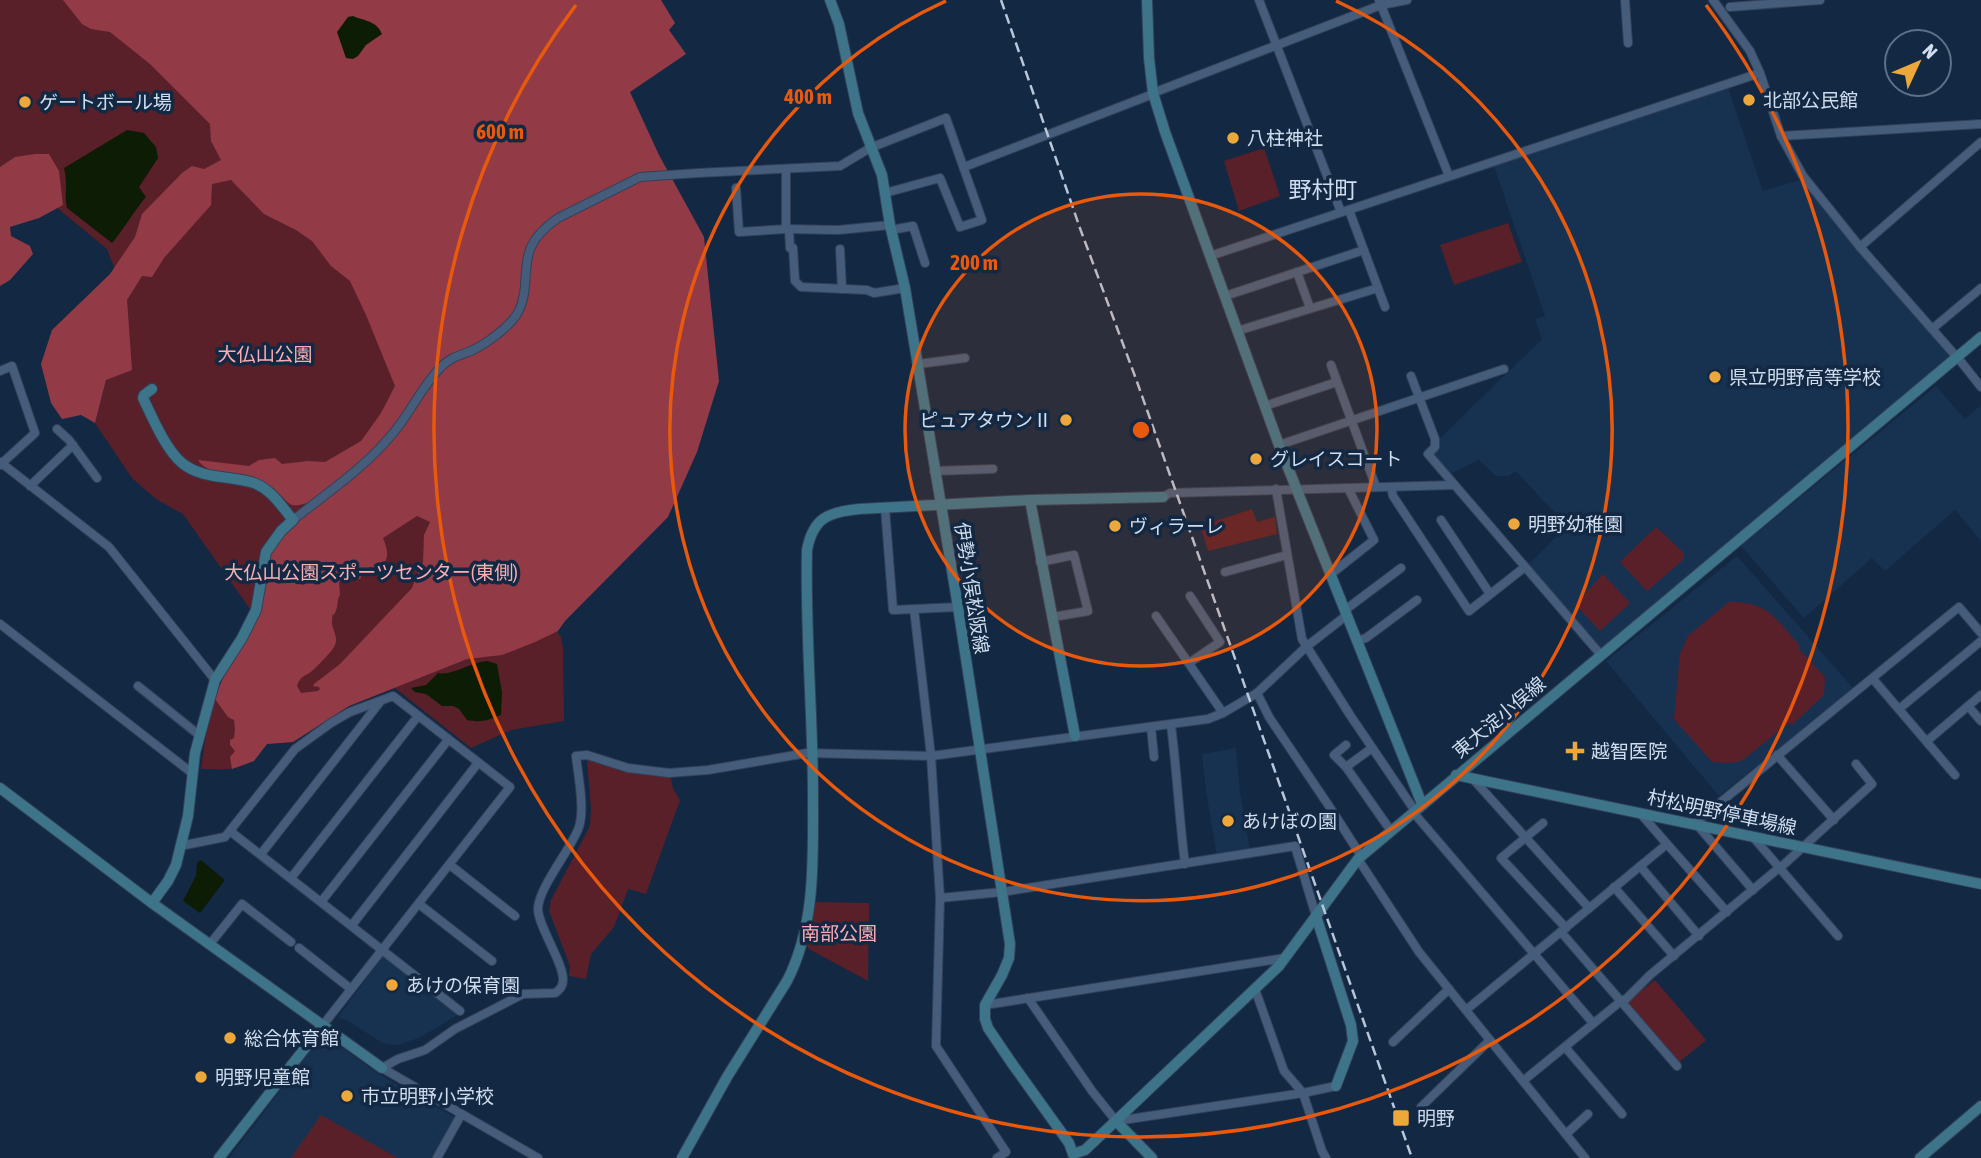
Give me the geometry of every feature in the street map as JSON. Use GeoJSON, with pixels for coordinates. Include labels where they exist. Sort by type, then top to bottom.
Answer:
{"type":"FeatureCollection","features":[{"type":"Feature","properties":{"kind":"street","name":"伊勢小俣松阪線"},"geometry":{"type":"LineString","coordinates":[[830,0],[839,24],[858,113],[881,175],[905,288],[980,749],[1010,944],[1009,958],[985,1005]]}},
{"type":"Feature","properties":{"kind":"street"},"geometry":{"type":"LineString","coordinates":[[1147,0],[1153,94],[1279,445],[1357,640],[1417,809]]}},
{"type":"Feature","properties":{"kind":"street"},"geometry":{"type":"LineString","coordinates":[[1259,0],[1345,211],[1364,250],[1385,307]]}},
{"type":"Feature","properties":{"kind":"street"},"geometry":{"type":"LineString","coordinates":[[964,167],[1277,46],[1380,3],[1407,0]]}},
{"type":"Feature","properties":{"kind":"street"},"geometry":{"type":"LineString","coordinates":[[1625,0],[1628,43]]}},
{"type":"Feature","properties":{"kind":"street"},"geometry":{"type":"LineString","coordinates":[[1713,0],[1750,51],[1781,136],[1803,176],[1860,247],[1981,387]]}},
{"type":"Feature","properties":{"kind":"street"},"geometry":{"type":"LineString","coordinates":[[1733,27],[1730,3],[1817,0]]}},
{"type":"Feature","properties":{"kind":"street"},"geometry":{"type":"LineString","coordinates":[[1380,3],[1449,176]]}},
{"type":"Feature","properties":{"kind":"street"},"geometry":{"type":"LineString","coordinates":[[1210,256],[1760,73]]}},
{"type":"Feature","properties":{"kind":"street"},"geometry":{"type":"LineString","coordinates":[[152,903],[174,870],[188,816],[199,735],[215,680],[256,610],[266,552],[281,531],[384,443],[441,367],[457,355],[476,349],[511,322],[520,310],[524,295],[528,254],[537,237],[548,226],[640,177],[840,166],[870,148],[946,118],[982,219],[960,227],[940,178],[885,193]]}},
{"type":"Feature","properties":{"kind":"street"},"geometry":{"type":"LineString","coordinates":[[1781,136],[1981,124]]}},
{"type":"Feature","properties":{"kind":"street"},"geometry":{"type":"LineString","coordinates":[[1860,247],[1981,142]]}},
{"type":"Feature","properties":{"kind":"street"},"geometry":{"type":"LineString","coordinates":[[786,170],[790,248],[793,248],[795,281],[801,287],[867,290],[874,293],[905,288]]}},
{"type":"Feature","properties":{"kind":"street"},"geometry":{"type":"LineString","coordinates":[[736,188],[739,232],[913,226],[925,263]]}},
{"type":"Feature","properties":{"kind":"street"},"geometry":{"type":"LineString","coordinates":[[840,249],[842,289]]}},
{"type":"Feature","properties":{"kind":"street"},"geometry":{"type":"LineString","coordinates":[[1225,296],[1364,250]]}},
{"type":"Feature","properties":{"kind":"street"},"geometry":{"type":"LineString","coordinates":[[1297,272],[1310,308]]}},
{"type":"Feature","properties":{"kind":"street"},"geometry":{"type":"LineString","coordinates":[[1237,331],[1378,288]]}},
{"type":"Feature","properties":{"kind":"street"},"geometry":{"type":"LineString","coordinates":[[1932,329],[1981,288]]}},
{"type":"Feature","properties":{"kind":"street","name":"東大淀小俣線"},"geometry":{"type":"LineString","coordinates":[[1071,1156],[1085,1150],[1285,958],[1359,858],[1981,337]]}},
{"type":"Feature","properties":{"kind":"street"},"geometry":{"type":"LineString","coordinates":[[918,364],[965,358]]}},
{"type":"Feature","properties":{"kind":"street"},"geometry":{"type":"LineString","coordinates":[[1331,365],[1376,487]]}},
{"type":"Feature","properties":{"kind":"street"},"geometry":{"type":"LineString","coordinates":[[0,370],[12,366],[35,433],[0,463],[109,547],[215,680]]}},
{"type":"Feature","properties":{"kind":"street"},"geometry":{"type":"LineString","coordinates":[[1279,445],[1504,369]]}},
{"type":"Feature","properties":{"kind":"street"},"geometry":{"type":"LineString","coordinates":[[1411,376],[1435,439],[1435,447],[1428,454],[1601,655]]}},
{"type":"Feature","properties":{"kind":"street"},"geometry":{"type":"LineString","coordinates":[[1265,407],[1338,382]]}},
{"type":"Feature","properties":{"kind":"street"},"geometry":{"type":"LineString","coordinates":[[152,389],[143,398],[179,460],[206,475],[262,487],[293,520]]}},
{"type":"Feature","properties":{"kind":"street"},"geometry":{"type":"LineString","coordinates":[[57,429],[73,445],[97,478]]}},
{"type":"Feature","properties":{"kind":"street"},"geometry":{"type":"LineString","coordinates":[[30,486],[73,445]]}},
{"type":"Feature","properties":{"kind":"street"},"geometry":{"type":"LineString","coordinates":[[934,471],[993,469]]}},
{"type":"Feature","properties":{"kind":"street"},"geometry":{"type":"LineString","coordinates":[[682,1158],[727,1077],[787,981],[802,944],[808,915],[811,872],[813,753],[806,561],[808,543],[817,523],[828,515],[843,510],[1030,500],[1163,497],[1170,493],[1454,485]]}},
{"type":"Feature","properties":{"kind":"street"},"geometry":{"type":"LineString","coordinates":[[1391,487],[1393,496],[1469,611],[1524,566]]}},
{"type":"Feature","properties":{"kind":"street"},"geometry":{"type":"LineString","coordinates":[[1331,574],[1374,540],[1348,488]]}},
{"type":"Feature","properties":{"kind":"street"},"geometry":{"type":"LineString","coordinates":[[1276,489],[1302,639],[1306,647],[1372,748],[1417,809],[1593,1023]]}},
{"type":"Feature","properties":{"kind":"street"},"geometry":{"type":"LineString","coordinates":[[1030,500],[1074,736]]}},
{"type":"Feature","properties":{"kind":"street"},"geometry":{"type":"LineString","coordinates":[[885,508],[893,611],[958,607]]}},
{"type":"Feature","properties":{"kind":"street"},"geometry":{"type":"LineString","coordinates":[[1441,520],[1490,594]]}},
{"type":"Feature","properties":{"kind":"street"},"geometry":{"type":"LineString","coordinates":[[1040,562],[1074,555],[1088,611],[1053,617]]}},
{"type":"Feature","properties":{"kind":"street"},"geometry":{"type":"LineString","coordinates":[[1224,572],[1287,555]]}},
{"type":"Feature","properties":{"kind":"street"},"geometry":{"type":"LineString","coordinates":[[382,1068],[398,1059],[425,1050],[455,1029],[523,994],[555,993],[562,987],[561,970],[537,910],[541,895],[579,828],[581,811],[576,756],[587,755],[628,768],[669,774],[813,753],[931,756],[1213,718],[1257,693],[1346,612],[1401,568]]}},
{"type":"Feature","properties":{"kind":"street"},"geometry":{"type":"LineString","coordinates":[[1189,663],[1220,642],[1190,596]]}},
{"type":"Feature","properties":{"kind":"street"},"geometry":{"type":"LineString","coordinates":[[1357,640],[1366,638],[1417,600]]}},
{"type":"Feature","properties":{"kind":"street"},"geometry":{"type":"LineString","coordinates":[[1754,890],[1695,824],[1959,607],[1981,633]]}},
{"type":"Feature","properties":{"kind":"street"},"geometry":{"type":"LineString","coordinates":[[914,609],[931,756],[940,898],[936,1046],[1006,1152],[997,1158]]}},
{"type":"Feature","properties":{"kind":"street"},"geometry":{"type":"LineString","coordinates":[[1156,616],[1223,713]]}},
{"type":"Feature","properties":{"kind":"street"},"geometry":{"type":"LineString","coordinates":[[0,624],[192,773]]}},
{"type":"Feature","properties":{"kind":"street"},"geometry":{"type":"LineString","coordinates":[[1899,709],[1981,641]]}},
{"type":"Feature","properties":{"kind":"street"},"geometry":{"type":"LineString","coordinates":[[1872,679],[1955,775]]}},
{"type":"Feature","properties":{"kind":"street"},"geometry":{"type":"LineString","coordinates":[[138,687],[199,735]]}},
{"type":"Feature","properties":{"kind":"street"},"geometry":{"type":"LineString","coordinates":[[1257,693],[1269,717],[1327,802],[1419,952],[1585,1158]]}},
{"type":"Feature","properties":{"kind":"street"},"geometry":{"type":"LineString","coordinates":[[1927,741],[1981,695]]}},
{"type":"Feature","properties":{"kind":"street"},"geometry":{"type":"LineString","coordinates":[[180,846],[225,837],[295,749],[350,712],[393,696],[510,787],[219,1158]]}},
{"type":"Feature","properties":{"kind":"street"},"geometry":{"type":"LineString","coordinates":[[261,854],[382,700]]}},
{"type":"Feature","properties":{"kind":"street"},"geometry":{"type":"LineString","coordinates":[[1968,706],[1981,721]]}},
{"type":"Feature","properties":{"kind":"street"},"geometry":{"type":"LineString","coordinates":[[291,878],[418,716]]}},
{"type":"Feature","properties":{"kind":"street"},"geometry":{"type":"LineString","coordinates":[[1171,725],[1185,864]]}},
{"type":"Feature","properties":{"kind":"street"},"geometry":{"type":"LineString","coordinates":[[1152,727],[1154,757]]}},
{"type":"Feature","properties":{"kind":"street"},"geometry":{"type":"LineString","coordinates":[[321,902],[448,740]]}},
{"type":"Feature","properties":{"kind":"street"},"geometry":{"type":"LineString","coordinates":[[1346,745],[1334,755],[1346,767],[1391,831]]}},
{"type":"Feature","properties":{"kind":"street"},"geometry":{"type":"LineString","coordinates":[[1346,767],[1372,748]]}},
{"type":"Feature","properties":{"kind":"street"},"geometry":{"type":"LineString","coordinates":[[1777,755],[1834,820]]}},
{"type":"Feature","properties":{"kind":"street"},"geometry":{"type":"LineString","coordinates":[[352,925],[478,763]]}},
{"type":"Feature","properties":{"kind":"street"},"geometry":{"type":"LineString","coordinates":[[1523,1081],[1620,1000],[1626,999],[1805,848],[1872,784],[1856,764]]}},
{"type":"Feature","properties":{"kind":"street","name":"村松明野停車場線"},"geometry":{"type":"LineString","coordinates":[[1456,775],[1981,884]]}},
{"type":"Feature","properties":{"kind":"street"},"geometry":{"type":"LineString","coordinates":[[1473,779],[1589,908]]}},
{"type":"Feature","properties":{"kind":"street"},"geometry":{"type":"LineString","coordinates":[[0,788],[152,903],[382,1068],[538,1158]]}},
{"type":"Feature","properties":{"kind":"street"},"geometry":{"type":"LineString","coordinates":[[1640,813],[1727,912]]}},
{"type":"Feature","properties":{"kind":"street"},"geometry":{"type":"LineString","coordinates":[[1543,823],[1501,858],[1677,1066]]}},
{"type":"Feature","properties":{"kind":"street"},"geometry":{"type":"LineString","coordinates":[[230,831],[460,1011]]}},
{"type":"Feature","properties":{"kind":"street"},"geometry":{"type":"LineString","coordinates":[[1753,837],[1838,936]]}},
{"type":"Feature","properties":{"kind":"street"},"geometry":{"type":"LineString","coordinates":[[1466,1010],[1667,844]]}},
{"type":"Feature","properties":{"kind":"street"},"geometry":{"type":"LineString","coordinates":[[940,898],[1002,892],[1295,846],[1351,1025],[1353,1041],[1336,1086],[1116,1121]]}},
{"type":"Feature","properties":{"kind":"street"},"geometry":{"type":"LineString","coordinates":[[450,865],[515,916]]}},
{"type":"Feature","properties":{"kind":"street"},"geometry":{"type":"LineString","coordinates":[[1640,866],[1699,936]]}},
{"type":"Feature","properties":{"kind":"street"},"geometry":{"type":"LineString","coordinates":[[1615,887],[1674,956]]}},
{"type":"Feature","properties":{"kind":"street"},"geometry":{"type":"LineString","coordinates":[[210,944],[242,904],[351,989]]}},
{"type":"Feature","properties":{"kind":"street"},"geometry":{"type":"LineString","coordinates":[[419,904],[492,961]]}},
{"type":"Feature","properties":{"kind":"street"},"geometry":{"type":"LineString","coordinates":[[1071,1156],[1072,1148],[988,1028],[985,1005],[1285,958]]}},
{"type":"Feature","properties":{"kind":"street"},"geometry":{"type":"LineString","coordinates":[[1255,989],[1284,1071],[1303,1093],[1326,1158]]}},
{"type":"Feature","properties":{"kind":"street"},"geometry":{"type":"LineString","coordinates":[[1392,1042],[1449,989]]}},
{"type":"Feature","properties":{"kind":"street"},"geometry":{"type":"LineString","coordinates":[[1028,998],[1116,1121],[1152,1158]]}},
{"type":"Feature","properties":{"kind":"street"},"geometry":{"type":"LineString","coordinates":[[1421,1107],[1490,1040]]}},
{"type":"Feature","properties":{"kind":"street"},"geometry":{"type":"LineString","coordinates":[[1565,1047],[1622,1114]]}},
{"type":"Feature","properties":{"kind":"street"},"geometry":{"type":"LineString","coordinates":[[1920,1158],[1981,1106]]}},
{"type":"Feature","properties":{"kind":"street"},"geometry":{"type":"LineString","coordinates":[[1566,1134],[1588,1114]]}},
{"type":"Feature","properties":{"kind":"street"},"geometry":{"type":"LineString","coordinates":[[437,1158],[461,1115]]}},
{"type":"Feature","properties":{"kind":"shaded area"},"geometry":{"type":"Polygon","coordinates":[[[63,0],[661,0],[675,23],[669,30],[686,54],[630,92],[659,155],[704,237],[719,381],[697,452],[668,517],[558,631],[502,655],[467,659],[349,706],[293,742],[267,744],[254,761],[232,769],[230,757],[235,751],[230,740],[234,738],[234,720],[228,717],[215,699],[256,622],[275,545],[313,508],[307,503],[291,504],[261,483],[216,472],[198,460],[249,466],[259,460],[275,458],[282,464],[325,462],[361,441],[381,413],[395,386],[350,281],[331,266],[312,241],[264,214],[231,180],[212,184],[211,205],[164,258],[152,277],[142,276],[127,300],[132,370],[106,380],[95,423],[81,415],[62,419],[51,403],[41,364],[52,330],[110,274],[135,237],[142,214],[182,173],[192,166],[204,169],[221,160],[211,141],[210,124],[150,64],[110,32],[91,29],[82,24],[63,0]],[[417,516],[383,538],[387,554],[380,569],[370,567],[360,579],[349,578],[339,582],[340,595],[332,620],[336,643],[320,664],[299,680],[297,686],[301,693],[318,691],[319,687],[313,686],[314,684],[340,664],[412,588],[423,562],[424,535],[430,522],[417,516]]]}},
{"type":"Feature","properties":{"kind":"shaded area"},"geometry":{"type":"Polygon","coordinates":[[[353,16],[374,24],[382,34],[366,45],[353,59],[346,58],[337,32],[348,17],[353,16]]]}},
{"type":"Feature","properties":{"kind":"shaded area","name":"県立明野高等学校"},"geometry":{"type":"Polygon","coordinates":[[[1728,88],[1763,191],[1800,180],[1839,229],[1950,353],[1949,357],[1601,648],[1528,565],[1567,526],[1516,471],[1509,476],[1496,476],[1479,460],[1450,474],[1432,453],[1438,440],[1542,339],[1535,319],[1545,316],[1494,166],[1728,88]]]}},
{"type":"Feature","properties":{"kind":"shaded area"},"geometry":{"type":"Polygon","coordinates":[[[127,130],[144,133],[156,147],[158,158],[139,187],[146,197],[112,243],[67,208],[64,168],[127,130]]]}},
{"type":"Feature","properties":{"kind":"shaded area"},"geometry":{"type":"Polygon","coordinates":[[[49,154],[59,171],[63,205],[39,218],[10,227],[11,236],[30,246],[33,254],[10,280],[0,286],[0,167],[15,157],[49,154]]]}},
{"type":"Feature","properties":{"kind":"shaded area"},"geometry":{"type":"Polygon","coordinates":[[[1936,386],[1965,419],[1981,405],[1981,541],[1955,510],[1885,571],[1872,558],[1804,618],[1741,546],[1936,386]]]}},
{"type":"Feature","properties":{"kind":"shaded area"},"geometry":{"type":"Polygon","coordinates":[[[1737,556],[1854,689],[1719,796],[1606,661],[1737,556]]]}},
{"type":"Feature","properties":{"kind":"shaded area"},"geometry":{"type":"Polygon","coordinates":[[[487,661],[497,664],[502,692],[501,715],[480,721],[467,720],[459,709],[442,706],[426,694],[415,692],[411,688],[426,685],[438,673],[450,673],[487,661]]]}},
{"type":"Feature","properties":{"kind":"shaded area","name":"あけぼの園"},"geometry":{"type":"Polygon","coordinates":[[[1236,748],[1250,850],[1217,856],[1202,754],[1236,748]]]}},
{"type":"Feature","properties":{"kind":"shaded area"},"geometry":{"type":"Polygon","coordinates":[[[201,860],[225,880],[200,913],[183,901],[196,876],[197,863],[201,860]]]}},
{"type":"Feature","properties":{"kind":"shaded area","name":"あけの保育園"},"geometry":{"type":"Polygon","coordinates":[[[384,955],[459,1014],[421,1037],[398,1045],[382,1043],[338,1017],[384,955]]]}},
{"type":"Feature","properties":{"kind":"shaded area","name":"市立明野小学校"},"geometry":{"type":"Polygon","coordinates":[[[330,1039],[377,1073],[456,1118],[433,1158],[229,1158],[318,1041],[330,1039]]]}},
{"type":"Feature","properties":{"kind":"green space"},"geometry":{"type":"Polygon","coordinates":[[[0,0],[102,0],[372,298],[561,637],[564,721],[511,730],[471,748],[395,688],[349,706],[293,742],[267,744],[246,764],[239,767],[201,769],[213,702],[225,674],[257,619],[183,514],[156,499],[132,478],[95,423],[127,300],[107,249],[55,206],[15,158],[0,167],[0,0]]]}},
{"type":"Feature","properties":{"kind":"green space"},"geometry":{"type":"Polygon","coordinates":[[[1264,148],[1280,196],[1239,211],[1224,161],[1264,148]]]}},
{"type":"Feature","properties":{"kind":"green space"},"geometry":{"type":"Polygon","coordinates":[[[1508,223],[1522,262],[1454,285],[1440,245],[1508,223]]]}},
{"type":"Feature","properties":{"kind":"green space"},"geometry":{"type":"Polygon","coordinates":[[[1252,509],[1257,522],[1275,517],[1277,534],[1208,551],[1200,526],[1252,509]]]}},
{"type":"Feature","properties":{"kind":"green space"},"geometry":{"type":"Polygon","coordinates":[[[1656,527],[1684,553],[1684,559],[1647,591],[1620,562],[1656,527]]]}},
{"type":"Feature","properties":{"kind":"green space"},"geometry":{"type":"Polygon","coordinates":[[[1603,574],[1630,603],[1600,631],[1575,604],[1603,574]]]}},
{"type":"Feature","properties":{"kind":"green space"},"geometry":{"type":"Polygon","coordinates":[[[1729,602],[1753,605],[1770,614],[1825,677],[1824,695],[1792,725],[1786,725],[1743,760],[1724,763],[1712,762],[1674,719],[1680,654],[1688,636],[1729,602]]]}},
{"type":"Feature","properties":{"kind":"green space"},"geometry":{"type":"Polygon","coordinates":[[[587,760],[626,772],[630,770],[671,778],[673,789],[680,800],[646,894],[628,889],[614,927],[591,954],[586,979],[569,976],[570,966],[549,911],[551,900],[590,826],[587,760]]]}},
{"type":"Feature","properties":{"kind":"green space","name":"南部公園"},"geometry":{"type":"Polygon","coordinates":[[[814,902],[869,903],[868,981],[809,949],[807,945],[814,902]]]}},
{"type":"Feature","properties":{"kind":"green space"},"geometry":{"type":"Polygon","coordinates":[[[1655,980],[1706,1040],[1678,1063],[1627,1005],[1628,1001],[1655,980]]]}},
{"type":"Feature","properties":{"kind":"green space"},"geometry":{"type":"Polygon","coordinates":[[[321,1115],[398,1158],[291,1158],[321,1115]]]}},
{"type":"Feature","properties":{"kind":"railway"},"geometry":{"type":"LineString","coordinates":[[1001,0],[1412,1158]]}},
{"type":"Feature","properties":{"kind":"place","name":"北部公民館"},"geometry":{"type":"Point","coordinates":[1749,100]}},
{"type":"Feature","properties":{"kind":"place","name":"ゲートボール場"},"geometry":{"type":"Point","coordinates":[25,102]}},
{"type":"Feature","properties":{"kind":"place","name":"八柱神社"},"geometry":{"type":"Point","coordinates":[1233,138]}},
{"type":"Feature","properties":{"kind":"place","name":"県立明野高等学校"},"geometry":{"type":"Point","coordinates":[1715,377]}},
{"type":"Feature","properties":{"kind":"place","name":"ピュアタウンⅡ"},"geometry":{"type":"Point","coordinates":[1066,420]}},
{"type":"Feature","properties":{"kind":"place","name":"グレイスコート"},"geometry":{"type":"Point","coordinates":[1256,459]}},
{"type":"Feature","properties":{"kind":"place","name":"明野幼稚園"},"geometry":{"type":"Point","coordinates":[1514,524]}},
{"type":"Feature","properties":{"kind":"place","name":"ヴィラーレ"},"geometry":{"type":"Point","coordinates":[1115,526]}},
{"type":"Feature","properties":{"kind":"place","name":"越智医院"},"geometry":{"type":"Point","coordinates":[1575,751]}},
{"type":"Feature","properties":{"kind":"place","name":"あけぼの園"},"geometry":{"type":"Point","coordinates":[1228,821]}},
{"type":"Feature","properties":{"kind":"place","name":"あけの保育園"},"geometry":{"type":"Point","coordinates":[392,985]}},
{"type":"Feature","properties":{"kind":"place","name":"総合体育館"},"geometry":{"type":"Point","coordinates":[230,1038]}},
{"type":"Feature","properties":{"kind":"place","name":"明野児童館"},"geometry":{"type":"Point","coordinates":[201,1077]}},
{"type":"Feature","properties":{"kind":"place","name":"市立明野小学校"},"geometry":{"type":"Point","coordinates":[347,1096]}},
{"type":"Feature","properties":{"kind":"place","name":"明野"},"geometry":{"type":"Point","coordinates":[1401,1118]}},
{"type":"Feature","properties":{"kind":"district","name":"野村町"},"geometry":{"type":"Point","coordinates":[1323,190]}},
{"type":"Feature","properties":{"kind":"park label","name":"大仏山公園"},"geometry":{"type":"Point","coordinates":[265,354]}},
{"type":"Feature","properties":{"kind":"park label","name":"大仏山公園スポーツセンター(東側)"},"geometry":{"type":"Point","coordinates":[371,572]}}]}
